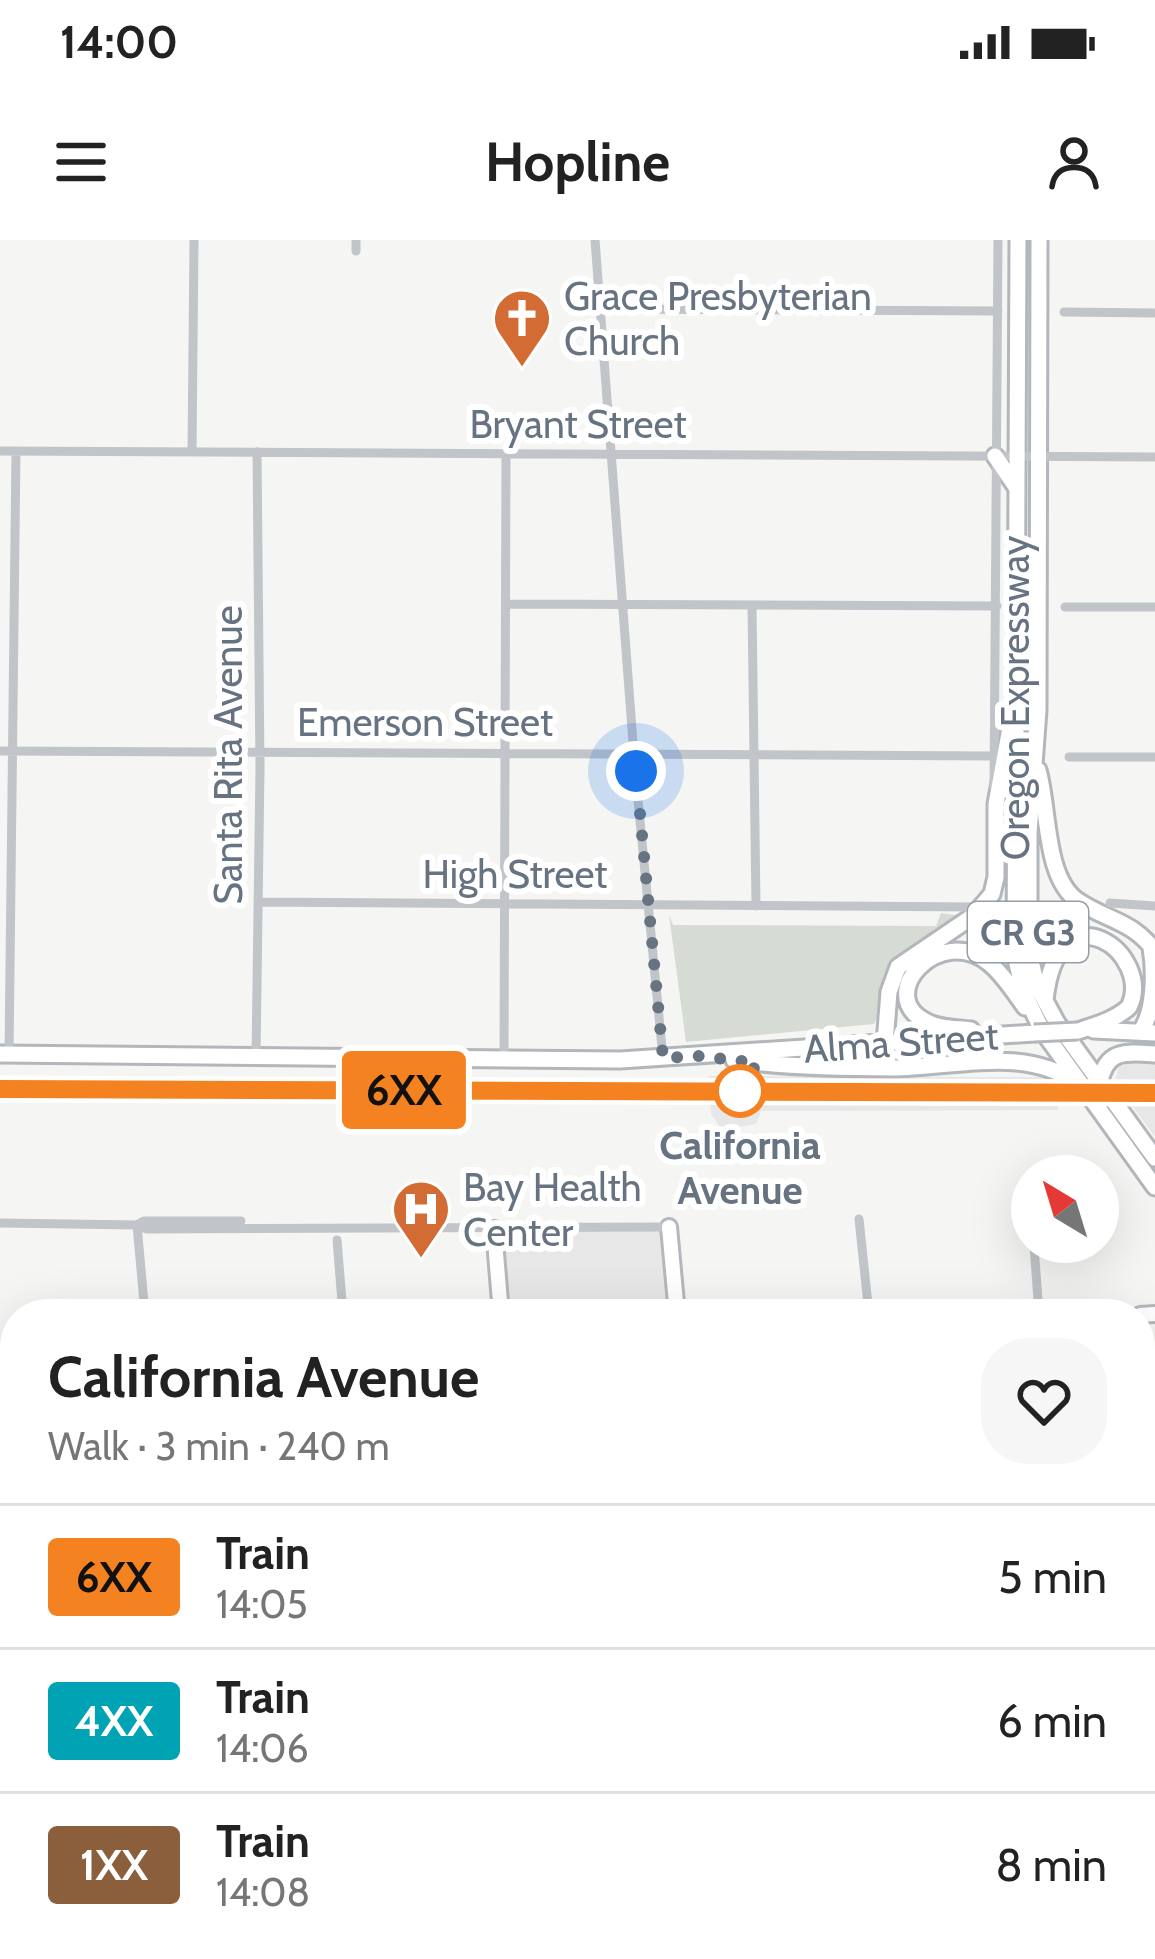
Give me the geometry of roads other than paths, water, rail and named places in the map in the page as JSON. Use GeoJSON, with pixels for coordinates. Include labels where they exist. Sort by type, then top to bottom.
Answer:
{"type":"FeatureCollection","features":[{"type":"Feature","properties":{"kind":"main road","name":"Oregon Expressway"},"geometry":{"type":"LineString","coordinates":[[1018,240],[1014,942],[1020,981],[1038,1032],[1155,1158]]}},
{"type":"Feature","properties":{"kind":"main road","name":"Oregon Expressway"},"geometry":{"type":"LineString","coordinates":[[1039,240],[1036,762],[1029,833],[1028,930],[1033,973],[1045,1003],[1155,1187]]}},
{"type":"Feature","properties":{"kind":"main road"},"geometry":{"type":"LineString","coordinates":[[995,457],[1016,487]]}},
{"type":"Feature","properties":{"kind":"main road"},"geometry":{"type":"LineString","coordinates":[[885,1043],[889,992],[898,967],[987,902],[996,878],[996,804],[1016,702]]}},
{"type":"Feature","properties":{"kind":"main road"},"geometry":{"type":"LineString","coordinates":[[1036,762],[1061,884],[1075,899],[1125,922],[1155,957],[1148,1032]]}},
{"type":"Feature","properties":{"kind":"main road"},"geometry":{"type":"LineString","coordinates":[[1045,1003],[1053,964],[1073,943],[1103,935],[1129,946],[1142,970],[1138,996],[1118,1015],[1078,1031]]}},
{"type":"Feature","properties":{"kind":"main road"},"geometry":{"type":"LineString","coordinates":[[998,1034],[933,1025],[918,1017],[908,993],[918,967],[945,952],[977,955],[993,966],[1038,1032]]}},
{"type":"Feature","properties":{"kind":"main road","name":"Alma Street"},"geometry":{"type":"LineString","coordinates":[[5,1054],[663,1058],[998,1034],[1148,1032]]}},
{"type":"Feature","properties":{"kind":"main road"},"geometry":{"type":"LineString","coordinates":[[701,1056],[790,1066],[1030,1063],[1094,1088],[1106,1062],[1118,1053],[1155,1054]]}},
{"type":"Feature","properties":{"kind":"street"},"geometry":{"type":"LineString","coordinates":[[192,452],[194,240]]}},
{"type":"Feature","properties":{"kind":"street"},"geometry":{"type":"LineString","coordinates":[[595,240],[634,754],[663,1058]]}},
{"type":"Feature","properties":{"kind":"street"},"geometry":{"type":"LineString","coordinates":[[996,804],[998,240]]}},
{"type":"Feature","properties":{"kind":"street"},"geometry":{"type":"LineString","coordinates":[[601,309],[998,311]]}},
{"type":"Feature","properties":{"kind":"street"},"geometry":{"type":"LineString","coordinates":[[1064,312],[1155,313]]}},
{"type":"Feature","properties":{"kind":"street","name":"Bryant Street"},"geometry":{"type":"LineString","coordinates":[[0,451],[1155,457]]}},
{"type":"Feature","properties":{"kind":"street"},"geometry":{"type":"LineString","coordinates":[[5,1054],[5,751],[16,451]]}},
{"type":"Feature","properties":{"kind":"street","name":"Santa Rita Avenue"},"geometry":{"type":"LineString","coordinates":[[256,1058],[257,452]]}},
{"type":"Feature","properties":{"kind":"street"},"geometry":{"type":"LineString","coordinates":[[504,1059],[506,454]]}},
{"type":"Feature","properties":{"kind":"street"},"geometry":{"type":"LineString","coordinates":[[506,604],[998,606]]}},
{"type":"Feature","properties":{"kind":"street"},"geometry":{"type":"LineString","coordinates":[[752,607],[756,906]]}},
{"type":"Feature","properties":{"kind":"street"},"geometry":{"type":"LineString","coordinates":[[1065,607],[1155,607]]}},
{"type":"Feature","properties":{"kind":"street","name":"Emerson Street"},"geometry":{"type":"LineString","coordinates":[[5,751],[993,756]]}},
{"type":"Feature","properties":{"kind":"street"},"geometry":{"type":"LineString","coordinates":[[1069,757],[1155,757]]}},
{"type":"Feature","properties":{"kind":"street","name":"High Street"},"geometry":{"type":"LineString","coordinates":[[258,902],[942,907],[977,907],[987,902]]}},
{"type":"Feature","properties":{"kind":"street"},"geometry":{"type":"LineString","coordinates":[[1110,903],[1155,906]]}},
{"type":"Feature","properties":{"kind":"street"},"geometry":{"type":"LineString","coordinates":[[859,1219],[867,1299]]}},
{"type":"Feature","properties":{"kind":"street"},"geometry":{"type":"LineString","coordinates":[[0,1223],[137,1225],[146,1229],[246,1224],[669,1227],[676,1299]]}},
{"type":"Feature","properties":{"kind":"street"},"geometry":{"type":"LineString","coordinates":[[137,1225],[144,1299]]}},
{"type":"Feature","properties":{"kind":"street"},"geometry":{"type":"LineString","coordinates":[[494,1229],[500,1299]]}},
{"type":"Feature","properties":{"kind":"street"},"geometry":{"type":"LineString","coordinates":[[337,1240],[342,1299]]}},
{"type":"Feature","properties":{"kind":"street"},"geometry":{"type":"LineString","coordinates":[[1035,1263],[1038,1299]]}},
{"type":"Feature","properties":{"kind":"railway"},"geometry":{"type":"LineString","coordinates":[[0,1096],[1155,1102]]}},
{"type":"Feature","properties":{"kind":"train","name":"6XX"},"geometry":{"type":"LineString","coordinates":[[0,1089],[1155,1093]]}},
{"type":"Feature","properties":{"kind":"place","name":"Grace Presbyterian Church"},"geometry":{"type":"Point","coordinates":[522,369]}},
{"type":"Feature","properties":{"kind":"place","name":"California Avenue"},"geometry":{"type":"Point","coordinates":[740,1091]}},
{"type":"Feature","properties":{"kind":"place","name":"Bay Health Center"},"geometry":{"type":"Point","coordinates":[421,1260]}}]}
